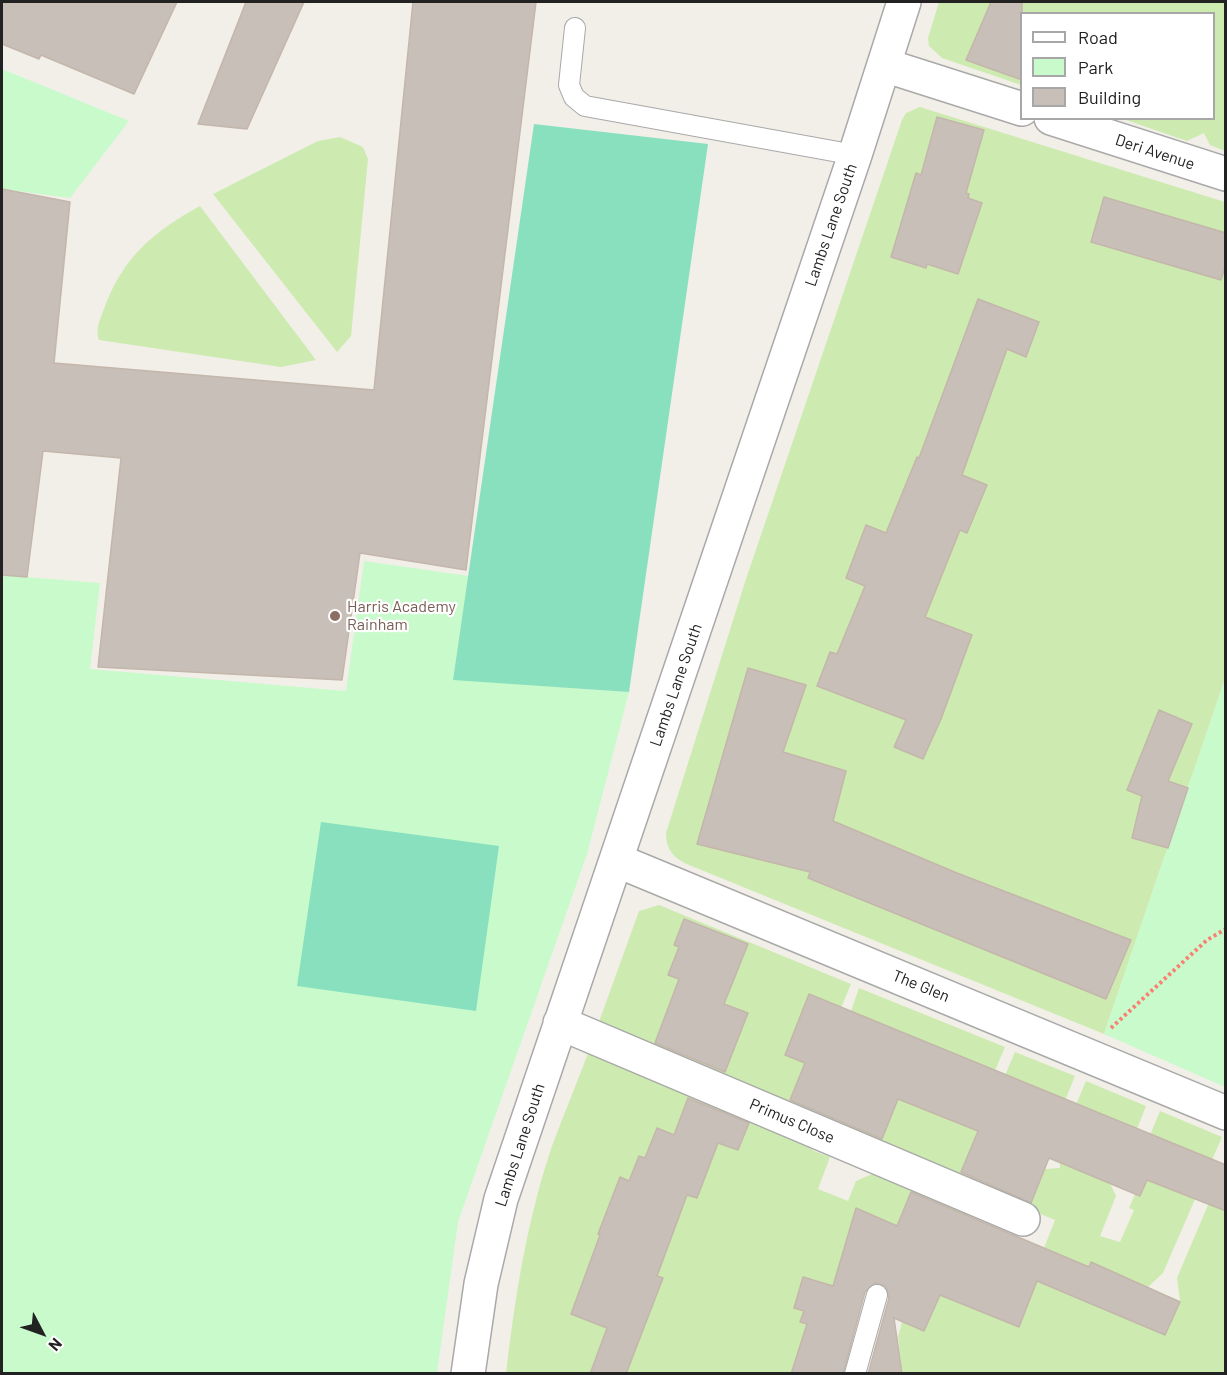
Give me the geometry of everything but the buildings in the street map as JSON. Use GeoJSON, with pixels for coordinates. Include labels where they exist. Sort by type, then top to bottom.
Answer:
{"type":"FeatureCollection","features":[{"type":"Feature","properties":{"kind":"street","name":"Lambs Lane South"},"geometry":{"type":"LineString","coordinates":[[468,1374],[481,1284],[501,1199],[855,155],[904,2]]}},
{"type":"Feature","properties":{"kind":"street"},"geometry":{"type":"LineString","coordinates":[[884,65],[1020,108]]}},
{"type":"Feature","properties":{"kind":"street","name":"Deri Avenue"},"geometry":{"type":"LineString","coordinates":[[1057,120],[1226,174]]}},
{"type":"Feature","properties":{"kind":"street","name":"The Glen"},"geometry":{"type":"LineString","coordinates":[[616,860],[1226,1113]]}},
{"type":"Feature","properties":{"kind":"street","name":"Primus Close"},"geometry":{"type":"LineString","coordinates":[[560,1023],[1023,1219]]}},
{"type":"Feature","properties":{"kind":"lane"},"geometry":{"type":"LineString","coordinates":[[575,28],[569,85],[574,97],[585,106],[855,155]]}},
{"type":"Feature","properties":{"kind":"lane"},"geometry":{"type":"LineString","coordinates":[[855,1374],[877,1295]]}},
{"type":"Feature","properties":{"kind":"path"},"geometry":{"type":"LineString","coordinates":[[1085,1053],[1207,940],[1226,929]]}},
{"type":"Feature","properties":{"kind":"green space"},"geometry":{"type":"Polygon","coordinates":[[[939,2],[1225,2],[1225,151],[1210,145],[1204,133],[1187,141],[1126,120],[1215,120],[1215,12],[1020,12],[1020,85],[942,58],[929,46],[928,38],[939,2]]]}},
{"type":"Feature","properties":{"kind":"green space"},"geometry":{"type":"Polygon","coordinates":[[[2,69],[129,121],[70,198],[2,189],[2,69]]]}},
{"type":"Feature","properties":{"kind":"green space"},"geometry":{"type":"Polygon","coordinates":[[[920,107],[1225,202],[1225,679],[1104,1034],[689,865],[672,853],[666,839],[746,579],[902,120],[906,113],[920,107]]]}},
{"type":"Feature","properties":{"kind":"green space"},"geometry":{"type":"Polygon","coordinates":[[[534,124],[708,144],[629,692],[453,680],[534,124]]]}},
{"type":"Feature","properties":{"kind":"green space"},"geometry":{"type":"Polygon","coordinates":[[[340,137],[363,147],[368,159],[351,336],[337,352],[213,194],[318,141],[340,137]]]}},
{"type":"Feature","properties":{"kind":"green space"},"geometry":{"type":"Polygon","coordinates":[[[200,206],[316,360],[281,367],[99,340],[98,328],[111,291],[130,261],[168,225],[200,206]]]}},
{"type":"Feature","properties":{"kind":"green space"},"geometry":{"type":"Polygon","coordinates":[[[364,561],[469,576],[453,679],[629,692],[587,854],[458,1222],[437,1373],[2,1373],[2,575],[100,583],[90,669],[346,691],[364,561]]]}},
{"type":"Feature","properties":{"kind":"green space"},"geometry":{"type":"Polygon","coordinates":[[[1225,679],[1225,1087],[1104,1034],[1225,679]]]}},
{"type":"Feature","properties":{"kind":"green space"},"geometry":{"type":"Polygon","coordinates":[[[321,822],[499,846],[476,1011],[297,986],[321,822]]]}},
{"type":"Feature","properties":{"kind":"green space"},"geometry":{"type":"Polygon","coordinates":[[[659,905],[851,984],[825,1047],[851,1011],[859,988],[1005,1047],[971,1128],[977,1131],[971,1148],[986,1155],[988,1115],[1015,1052],[1075,1076],[1049,1140],[1042,1176],[1045,1169],[1060,1168],[1059,1145],[1086,1081],[1146,1106],[1121,1170],[1110,1183],[1116,1196],[1100,1236],[1120,1242],[1134,1210],[1129,1208],[1142,1178],[1134,1174],[1160,1111],[1222,1137],[1163,1273],[1148,1287],[1180,1301],[1177,1278],[1225,1165],[1225,1373],[902,1373],[898,1337],[902,1322],[886,1314],[898,1286],[840,1263],[808,1373],[506,1374],[518,1287],[543,1174],[590,1048],[769,1119],[814,1151],[830,1157],[818,1189],[848,1201],[856,1181],[877,1172],[975,1212],[958,1251],[1044,1248],[1055,1220],[596,1030],[639,911],[659,905]]]}},
{"type":"Feature","properties":{"kind":"place","name":"Harris Academy Rainham"},"geometry":{"type":"Point","coordinates":[335,616]}}]}
